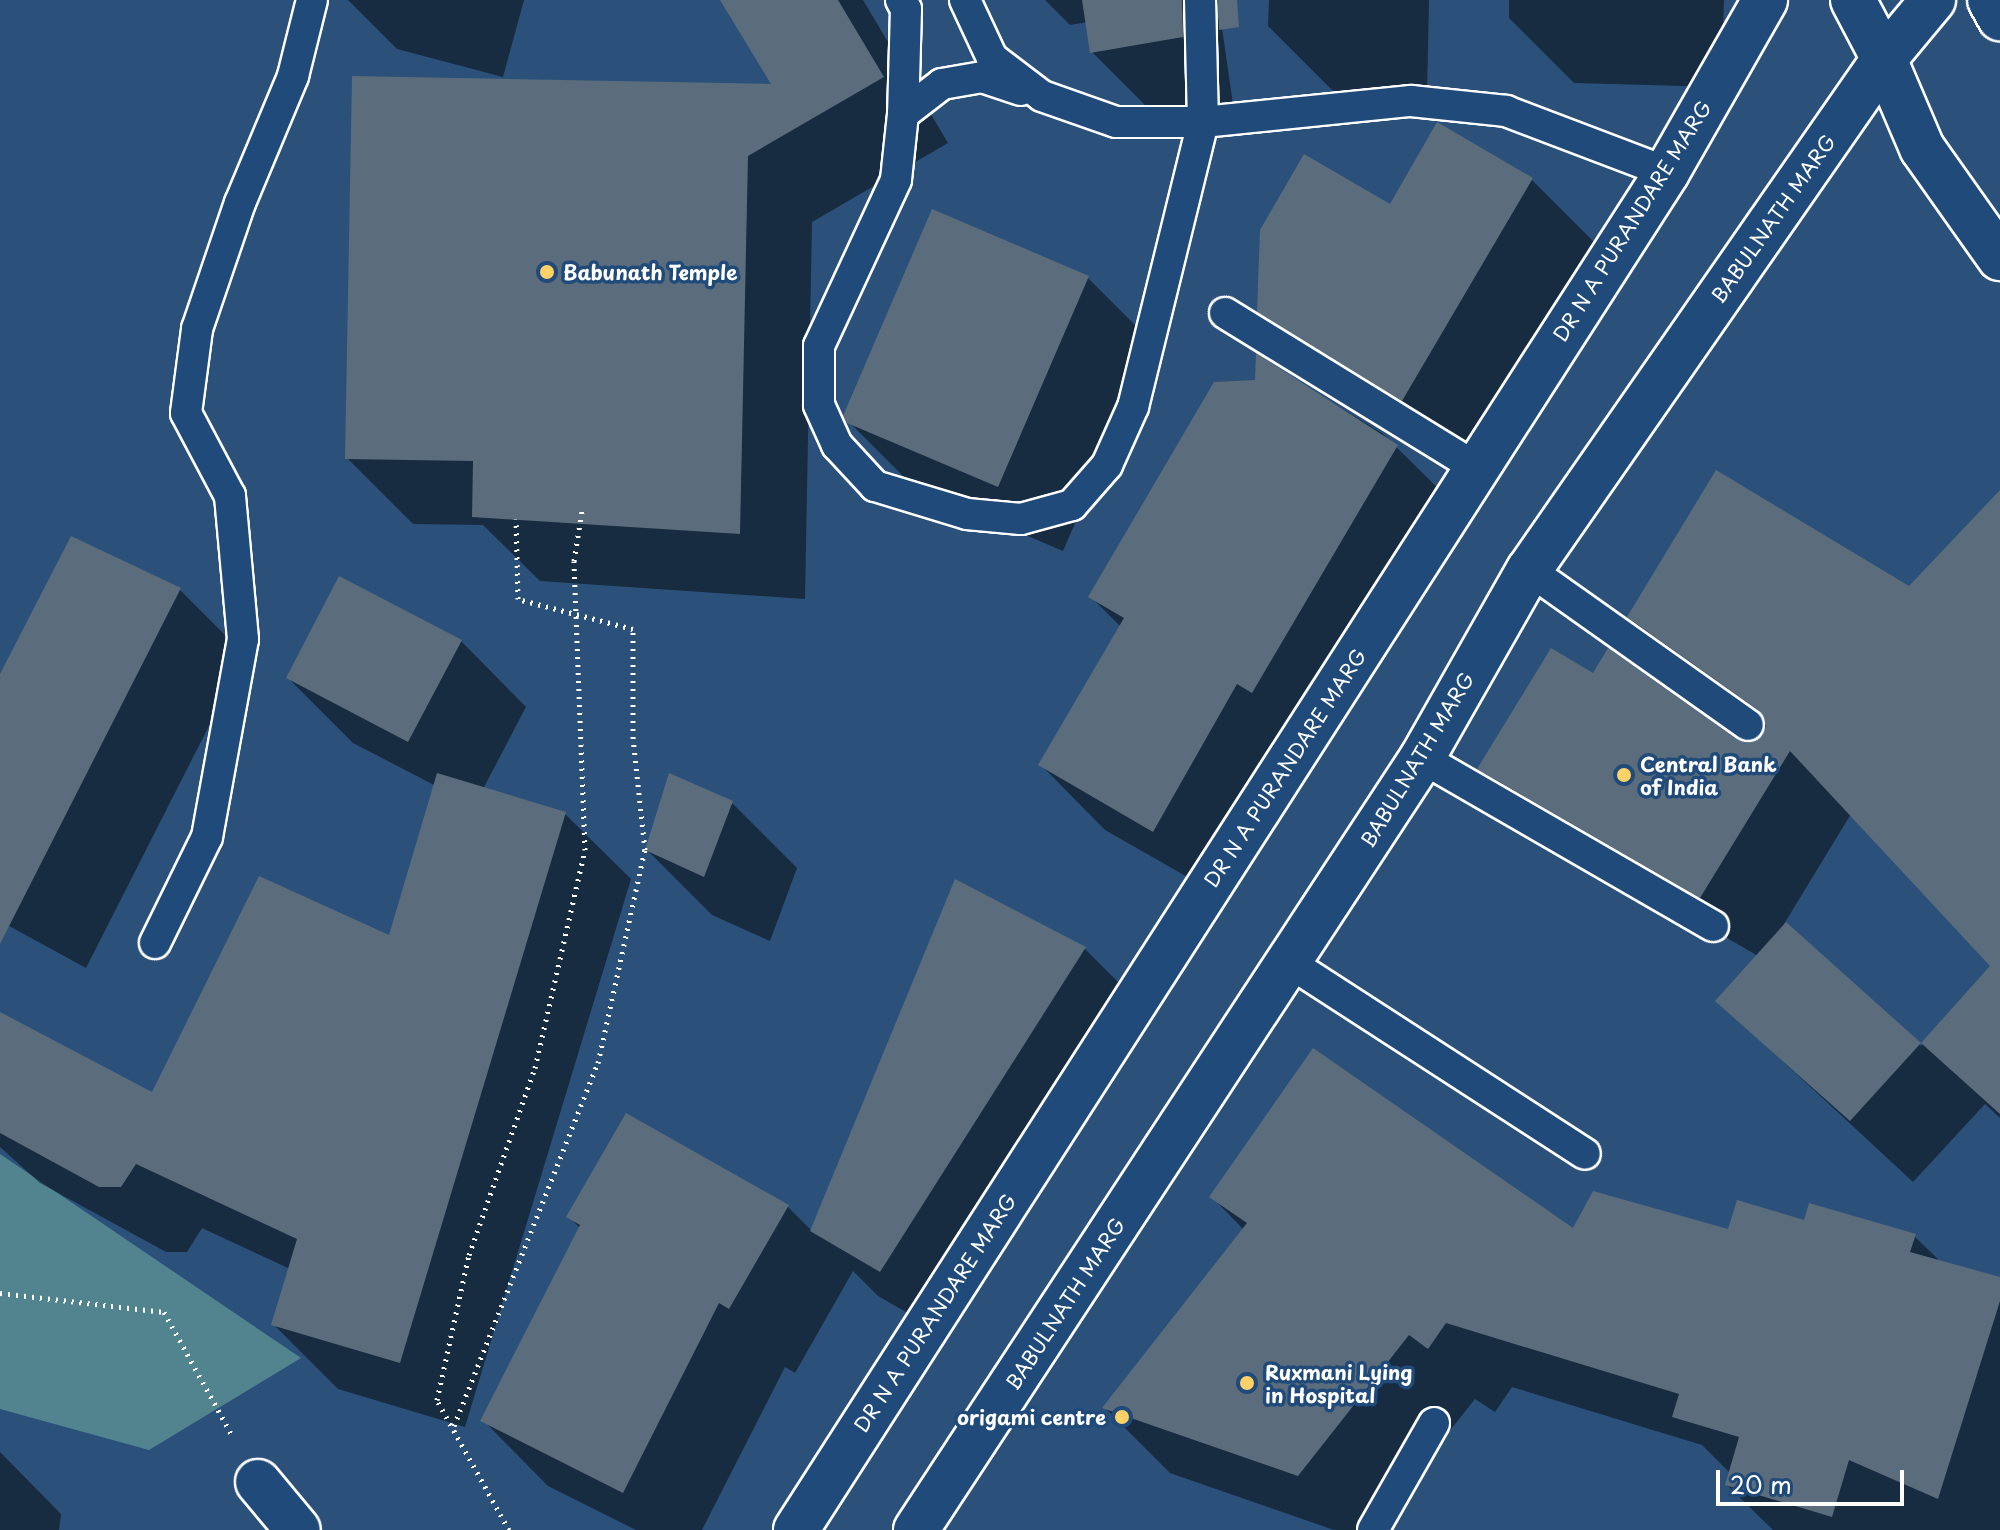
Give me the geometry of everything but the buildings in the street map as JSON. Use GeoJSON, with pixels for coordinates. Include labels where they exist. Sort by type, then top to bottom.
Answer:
{"type":"FeatureCollection","features":[{"type":"Feature","properties":{"kind":"main road","name":"DR N A PURANDARE MARG"},"geometry":{"type":"LineString","coordinates":[[796,1530],[1667,172],[1765,0]]}},
{"type":"Feature","properties":{"kind":"main road"},"geometry":{"type":"LineString","coordinates":[[1853,0],[1884,59],[1922,148],[2000,258]]}},
{"type":"Feature","properties":{"kind":"main road","name":"BABULNATH MARG"},"geometry":{"type":"LineString","coordinates":[[916,1530],[1422,758],[1529,570],[1884,59],[1933,0]]}},
{"type":"Feature","properties":{"kind":"main road"},"geometry":{"type":"LineString","coordinates":[[1990,0],[2000,18]]}},
{"type":"Feature","properties":{"kind":"main road"},"geometry":{"type":"LineString","coordinates":[[258,1482],[298,1530]]}},
{"type":"Feature","properties":{"kind":"lane"},"geometry":{"type":"LineString","coordinates":[[155,943],[207,837],[243,639],[230,496],[186,413],[197,329],[240,203],[293,76],[312,0]]}},
{"type":"Feature","properties":{"kind":"lane"},"geometry":{"type":"LineString","coordinates":[[901,0],[906,9],[903,114],[896,180],[819,346],[819,405],[837,445],[875,486],[967,514],[1021,519],[1072,505],[1107,465],[1133,407],[1203,122],[1200,0]]}},
{"type":"Feature","properties":{"kind":"lane"},"geometry":{"type":"LineString","coordinates":[[965,0],[992,58],[1042,96]]}},
{"type":"Feature","properties":{"kind":"lane"},"geometry":{"type":"LineString","coordinates":[[903,114],[942,84],[982,77],[1116,122],[1203,122],[1411,101],[1506,111],[1667,172]]}},
{"type":"Feature","properties":{"kind":"lane"},"geometry":{"type":"LineString","coordinates":[[1225,313],[1477,468]]}},
{"type":"Feature","properties":{"kind":"lane"},"geometry":{"type":"LineString","coordinates":[[1529,570],[1748,725]]}},
{"type":"Feature","properties":{"kind":"lane"},"geometry":{"type":"LineString","coordinates":[[1422,758],[1713,926]]}},
{"type":"Feature","properties":{"kind":"lane"},"geometry":{"type":"LineString","coordinates":[[1290,963],[1585,1154]]}},
{"type":"Feature","properties":{"kind":"lane"},"geometry":{"type":"LineString","coordinates":[[1373,1530],[1434,1423]]}},
{"type":"Feature","properties":{"kind":"path"},"geometry":{"type":"LineString","coordinates":[[509,1530],[437,1400],[469,1255],[535,1068],[585,850],[574,561],[582,511]]}},
{"type":"Feature","properties":{"kind":"path"},"geometry":{"type":"LineString","coordinates":[[453,1427],[598,1063],[645,850],[633,738],[633,629],[518,599],[516,519]]}},
{"type":"Feature","properties":{"kind":"path"},"geometry":{"type":"LineString","coordinates":[[0,1293],[164,1312],[258,1482]]}},
{"type":"Feature","properties":{"kind":"green space"},"geometry":{"type":"Polygon","coordinates":[[[0,1154],[301,1358],[149,1450],[0,1409],[0,1154]]]}},
{"type":"Feature","properties":{"kind":"place","name":"Babunath Temple"},"geometry":{"type":"Point","coordinates":[547,272]}},
{"type":"Feature","properties":{"kind":"place","name":"Central Bank of India"},"geometry":{"type":"Point","coordinates":[1624,775]}},
{"type":"Feature","properties":{"kind":"place","name":"Ruxmani Lying in Hospital"},"geometry":{"type":"Point","coordinates":[1247,1383]}},
{"type":"Feature","properties":{"kind":"place","name":"origami centre"},"geometry":{"type":"Point","coordinates":[1122,1417]}}]}
